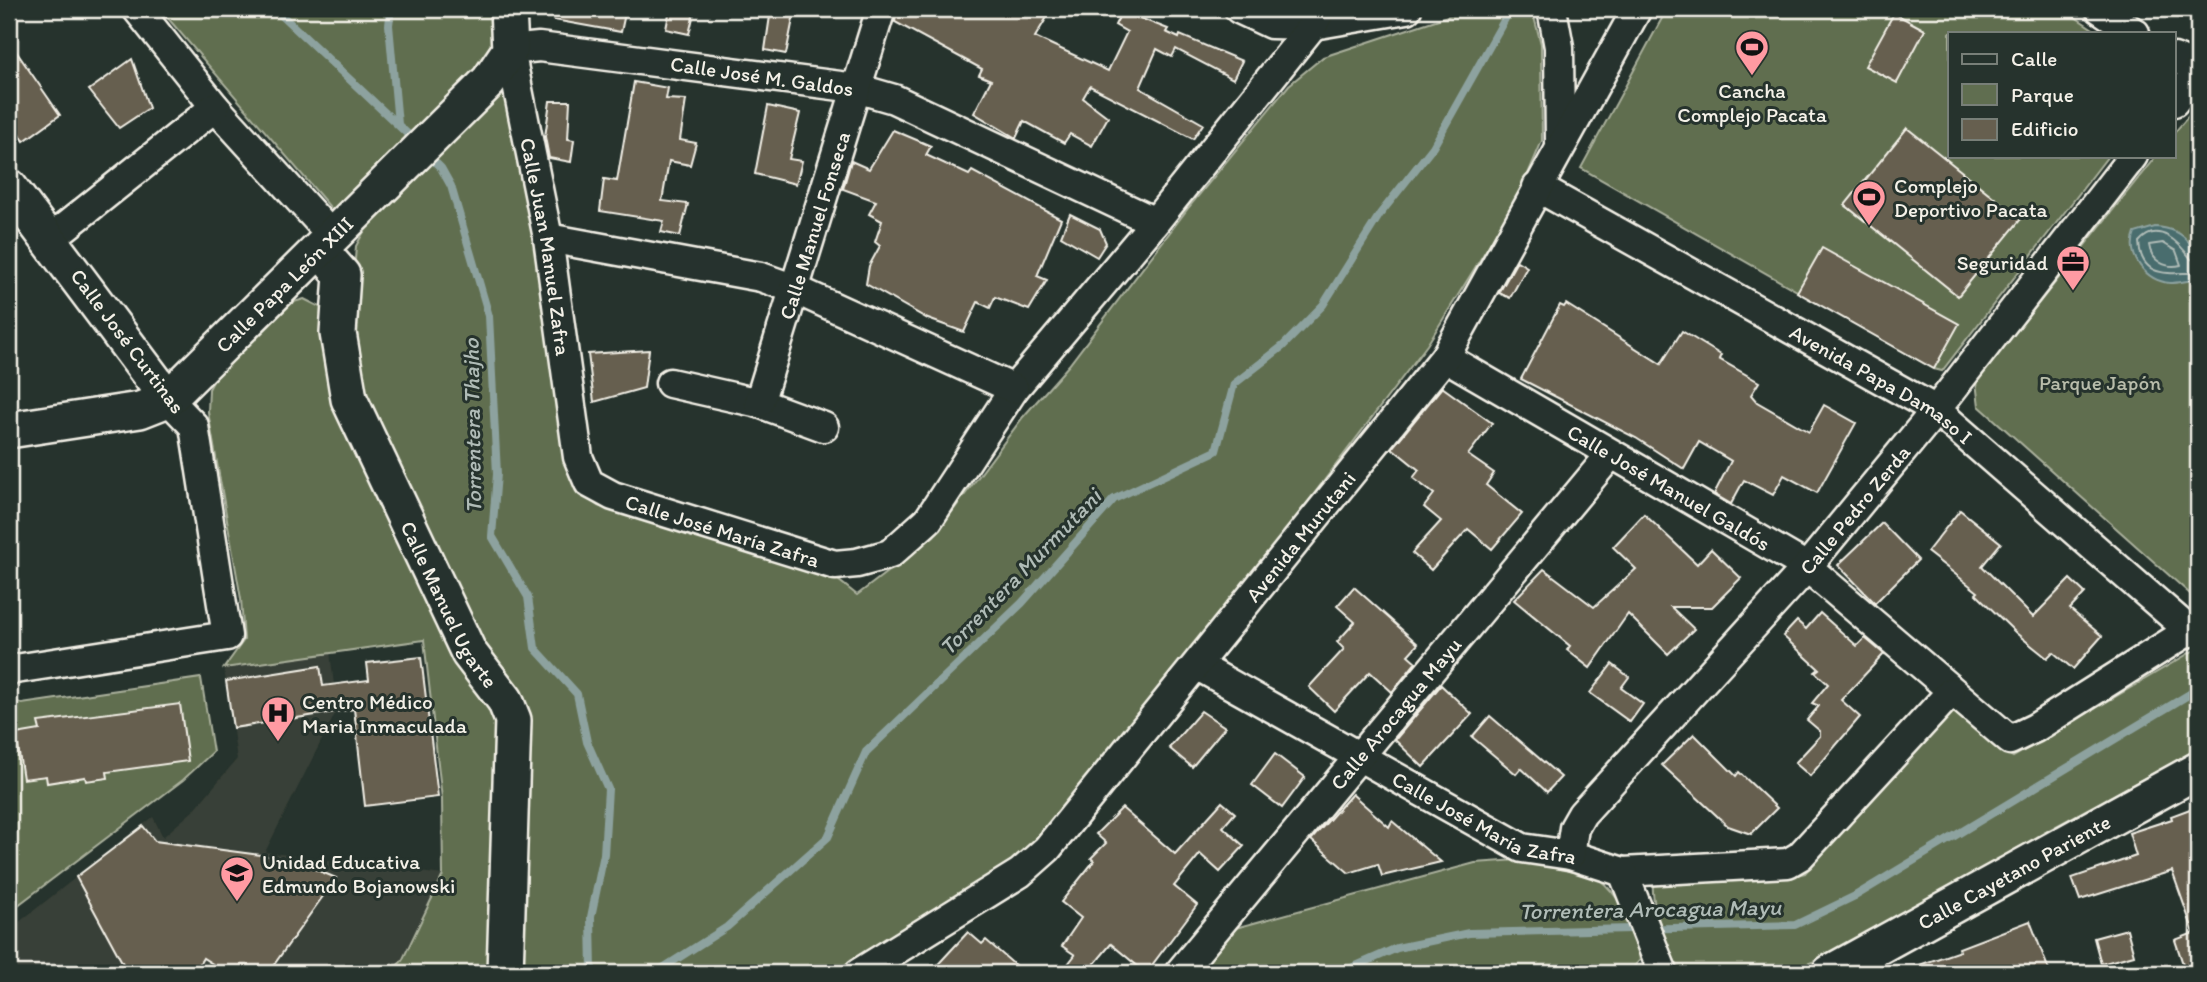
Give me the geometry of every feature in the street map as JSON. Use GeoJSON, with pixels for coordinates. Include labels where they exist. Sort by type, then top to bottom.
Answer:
{"type":"FeatureCollection","features":[{"type":"Feature","properties":{"kind":"street","name":"Calle Manuel Ugarte"},"geometry":{"type":"LineString","coordinates":[[137,9],[327,244],[342,275],[338,333],[349,399],[469,653],[505,699],[513,720],[505,973]]}},
{"type":"Feature","properties":{"kind":"street","name":"Calle Juan Manuel Zafra"},"geometry":{"type":"LineString","coordinates":[[508,9],[510,50],[548,239],[578,457],[590,483]]}},
{"type":"Feature","properties":{"kind":"street","name":"Calle Manuel Fonseca"},"geometry":{"type":"LineString","coordinates":[[759,403],[792,288],[880,9]]}},
{"type":"Feature","properties":{"kind":"street"},"geometry":{"type":"LineString","coordinates":[[1239,9],[1271,24],[1406,9]]}},
{"type":"Feature","properties":{"kind":"street"},"geometry":{"type":"LineString","coordinates":[[1552,9],[1559,47],[1560,145]]}},
{"type":"Feature","properties":{"kind":"street","name":"Avenida Murutani"},"geometry":{"type":"LineString","coordinates":[[859,973],[1020,873],[1047,849],[1198,666],[1445,357],[1637,9]]}},
{"type":"Feature","properties":{"kind":"street"},"geometry":{"type":"LineString","coordinates":[[2100,9],[2134,32]]}},
{"type":"Feature","properties":{"kind":"street","name":"Calle José María Zafra"},"geometry":{"type":"LineString","coordinates":[[590,483],[613,496],[835,565],[857,563],[890,554],[928,520],[1014,389],[1154,222],[1317,17]]}},
{"type":"Feature","properties":{"kind":"street","name":"Calle José M. Galdos"},"geometry":{"type":"LineString","coordinates":[[510,50],[539,47],[856,88],[894,99],[1154,222]]}},
{"type":"Feature","properties":{"kind":"street","name":"Calle Papa León XIII"},"geometry":{"type":"LineString","coordinates":[[9,430],[140,410],[168,399],[489,81],[510,50]]}},
{"type":"Feature","properties":{"kind":"street"},"geometry":{"type":"LineString","coordinates":[[2176,59],[2198,70],[2176,100]]}},
{"type":"Feature","properties":{"kind":"street"},"geometry":{"type":"LineString","coordinates":[[50,239],[215,107]]}},
{"type":"Feature","properties":{"kind":"street","name":"Calle Pedro Zerda"},"geometry":{"type":"LineString","coordinates":[[1570,855],[1574,828],[1582,814],[1807,567],[1936,410],[2131,158]]}},
{"type":"Feature","properties":{"kind":"street","name":"Avenida Papa Damaso I"},"geometry":{"type":"LineString","coordinates":[[1537,187],[1936,410],[2195,629]]}},
{"type":"Feature","properties":{"kind":"street","name":"Calle José Curtinas"},"geometry":{"type":"LineString","coordinates":[[9,670],[227,636],[194,426],[168,399],[50,239],[12,194]]}},
{"type":"Feature","properties":{"kind":"street"},"geometry":{"type":"LineString","coordinates":[[548,239],[761,277],[792,288],[1014,389]]}},
{"type":"Feature","properties":{"kind":"street","name":"Calle José Manuel Galdós"},"geometry":{"type":"LineString","coordinates":[[1445,357],[1807,567],[2010,740],[2035,728],[2195,629]]}},
{"type":"Feature","properties":{"kind":"street"},"geometry":{"type":"LineString","coordinates":[[670,383],[759,403],[824,427]]}},
{"type":"Feature","properties":{"kind":"street","name":"Calle Arocagua Mayu"},"geometry":{"type":"LineString","coordinates":[[1180,973],[1611,454]]}},
{"type":"Feature","properties":{"kind":"street","name":"Calle José María Zafra"},"geometry":{"type":"LineString","coordinates":[[1198,666],[1522,848],[1570,855],[1623,872]]}},
{"type":"Feature","properties":{"kind":"street"},"geometry":{"type":"LineString","coordinates":[[1663,973],[1623,872],[1788,863],[1800,856],[1951,692]]}},
{"type":"Feature","properties":{"kind":"street","name":"Calle Cayetano Pariente"},"geometry":{"type":"LineString","coordinates":[[1830,973],[2198,770]]}},
{"type":"Feature","properties":{"kind":"shaded area","name":"Unidad Educativa Edmundo Bojanowski"},"geometry":{"type":"Polygon","coordinates":[[[330,652],[337,710],[265,852],[443,875],[402,961],[389,973],[9,973],[9,930],[153,817],[163,837],[194,810],[237,759],[224,668],[330,652]]]}},
{"type":"Feature","properties":{"kind":"green space"},"geometry":{"type":"Polygon","coordinates":[[[160,9],[496,9],[494,41],[485,60],[335,213],[160,9]]]}},
{"type":"Feature","properties":{"kind":"green space"},"geometry":{"type":"Polygon","coordinates":[[[1469,9],[1532,9],[1541,44],[1542,141],[1516,202],[1427,345],[1194,652],[1025,852],[1011,866],[831,973],[515,973],[524,708],[478,654],[353,388],[350,327],[356,246],[379,204],[510,79],[582,493],[598,506],[838,580],[857,595],[934,536],[1023,417],[1069,365],[1189,207],[1289,85],[1323,57],[1469,9]]]}},
{"type":"Feature","properties":{"kind":"green space","name":"Complejo Deportivo Pacata"},"geometry":{"type":"Polygon","coordinates":[[[1667,9],[2063,9],[2098,32],[1948,32],[1948,158],[2106,158],[1942,371],[1934,369],[1581,168],[1667,9]]]}},
{"type":"Feature","properties":{"kind":"green space","name":"Parque Japón"},"geometry":{"type":"Polygon","coordinates":[[[2198,105],[2198,601],[1979,406],[1976,382],[2154,158],[2176,158],[2176,131],[2198,105]]]}},
{"type":"Feature","properties":{"kind":"green space"},"geometry":{"type":"Polygon","coordinates":[[[304,299],[324,309],[328,326],[329,389],[439,617],[501,718],[494,973],[389,973],[402,961],[443,875],[442,799],[424,640],[224,668],[244,640],[241,599],[208,412],[209,389],[217,374],[284,305],[304,299]]]}},
{"type":"Feature","properties":{"kind":"green space"},"geometry":{"type":"Polygon","coordinates":[[[2198,648],[2198,749],[2045,832],[1860,945],[1790,970],[1683,973],[1678,965],[1658,917],[1653,884],[1660,880],[1783,878],[1805,873],[1941,717],[1951,711],[1962,715],[1990,743],[2013,757],[2198,648]]]}},
{"type":"Feature","properties":{"kind":"green space"},"geometry":{"type":"Polygon","coordinates":[[[201,678],[213,752],[183,780],[9,912],[9,698],[22,704],[201,678]]]}},
{"type":"Feature","properties":{"kind":"green space"},"geometry":{"type":"Polygon","coordinates":[[[1518,860],[1596,877],[1613,893],[1626,914],[1635,936],[1640,960],[1630,971],[1191,973],[1228,930],[1475,863],[1518,860]]]}},
{"type":"Feature","properties":{"kind":"water"},"geometry":{"type":"Polygon","coordinates":[[[2155,227],[2176,232],[2189,243],[2196,259],[2198,280],[2170,283],[2161,281],[2153,278],[2140,266],[2133,250],[2135,233],[2155,227]]]}},
{"type":"Feature","properties":{"kind":"building"},"geometry":{"type":"Polygon","coordinates":[[[555,9],[626,9],[621,32],[554,20],[555,9]]]}},
{"type":"Feature","properties":{"kind":"building"},"geometry":{"type":"Polygon","coordinates":[[[670,9],[695,9],[689,34],[666,29],[670,9]]]}},
{"type":"Feature","properties":{"kind":"building"},"geometry":{"type":"Polygon","coordinates":[[[771,9],[795,9],[786,54],[765,50],[771,9]]]}},
{"type":"Feature","properties":{"kind":"building"},"geometry":{"type":"Polygon","coordinates":[[[897,9],[1052,9],[1035,37],[1108,71],[1127,32],[1115,25],[1122,11],[1168,29],[1166,32],[1179,38],[1180,35],[1242,61],[1233,79],[1176,49],[1172,57],[1157,49],[1140,88],[1203,124],[1193,139],[1090,86],[1083,98],[1108,117],[1092,146],[1070,134],[1064,143],[1024,121],[1016,138],[974,113],[991,80],[979,75],[982,69],[895,22],[897,9]]]}},
{"type":"Feature","properties":{"kind":"building"},"geometry":{"type":"Polygon","coordinates":[[[1894,13],[1925,30],[1897,83],[1865,66],[1894,13]]]}},
{"type":"Feature","properties":{"kind":"building"},"geometry":{"type":"Polygon","coordinates":[[[9,41],[60,115],[24,141],[16,129],[9,133],[9,41]]]}},
{"type":"Feature","properties":{"kind":"building"},"geometry":{"type":"Polygon","coordinates":[[[132,59],[149,108],[119,128],[89,90],[132,59]]]}},
{"type":"Feature","properties":{"kind":"building"},"geometry":{"type":"Polygon","coordinates":[[[634,82],[668,88],[666,99],[686,100],[680,140],[696,143],[690,165],[669,161],[662,201],[688,204],[680,236],[661,232],[664,221],[600,211],[604,179],[617,181],[634,82]]]}},
{"type":"Feature","properties":{"kind":"building"},"geometry":{"type":"Polygon","coordinates":[[[550,101],[570,101],[568,139],[574,140],[571,162],[549,158],[545,137],[550,101]]]}},
{"type":"Feature","properties":{"kind":"building"},"geometry":{"type":"Polygon","coordinates":[[[768,106],[800,113],[789,159],[802,161],[796,184],[755,174],[768,106]]]}},
{"type":"Feature","properties":{"kind":"building"},"geometry":{"type":"Polygon","coordinates":[[[1907,128],[2021,219],[1958,296],[1845,205],[1907,128]]]}},
{"type":"Feature","properties":{"kind":"building"},"geometry":{"type":"Polygon","coordinates":[[[893,130],[931,146],[926,155],[969,175],[972,171],[1061,219],[1037,276],[1047,280],[1029,310],[995,297],[990,308],[978,302],[964,332],[928,319],[866,284],[869,266],[880,246],[875,242],[882,221],[869,214],[876,201],[843,189],[851,161],[869,169],[893,130]]]}},
{"type":"Feature","properties":{"kind":"building"},"geometry":{"type":"Polygon","coordinates":[[[1070,214],[1100,229],[1106,243],[1097,257],[1061,236],[1070,214]]]}},
{"type":"Feature","properties":{"kind":"building"},"geometry":{"type":"Polygon","coordinates":[[[1822,248],[1959,324],[1934,369],[1797,292],[1822,248]]]}},
{"type":"Feature","properties":{"kind":"building"},"geometry":{"type":"Polygon","coordinates":[[[1517,261],[1527,267],[1510,298],[1499,293],[1517,261]]]}},
{"type":"Feature","properties":{"kind":"building"},"geometry":{"type":"Polygon","coordinates":[[[1566,304],[1661,364],[1682,331],[1721,355],[1719,359],[1759,382],[1751,395],[1757,402],[1809,432],[1824,405],[1856,423],[1817,493],[1784,475],[1773,495],[1744,480],[1731,504],[1714,494],[1731,461],[1699,442],[1684,469],[1636,438],[1521,379],[1560,305],[1564,307],[1566,304]]]}},
{"type":"Feature","properties":{"kind":"building"},"geometry":{"type":"Polygon","coordinates":[[[649,350],[644,388],[594,402],[588,354],[649,350]]]}},
{"type":"Feature","properties":{"kind":"building"},"geometry":{"type":"Polygon","coordinates":[[[1442,387],[1492,423],[1468,455],[1494,473],[1486,485],[1522,514],[1492,549],[1468,529],[1431,570],[1412,553],[1441,521],[1424,507],[1434,494],[1413,478],[1419,470],[1392,448],[1442,387]]]}},
{"type":"Feature","properties":{"kind":"building"},"geometry":{"type":"Polygon","coordinates":[[[1960,510],[2001,543],[1982,566],[2033,617],[2070,579],[2085,593],[2070,609],[2102,636],[2073,669],[2053,652],[2047,658],[2016,633],[1976,594],[1978,592],[1927,552],[1960,510]]]}},
{"type":"Feature","properties":{"kind":"building"},"geometry":{"type":"Polygon","coordinates":[[[1644,514],[1697,564],[1711,549],[1741,578],[1712,607],[1671,607],[1694,629],[1668,654],[1628,614],[1590,668],[1567,650],[1570,646],[1514,600],[1544,569],[1594,607],[1636,569],[1613,547],[1644,514]]]}},
{"type":"Feature","properties":{"kind":"building"},"geometry":{"type":"Polygon","coordinates":[[[1882,523],[1918,560],[1875,603],[1838,565],[1882,523]]]}},
{"type":"Feature","properties":{"kind":"building"},"geometry":{"type":"Polygon","coordinates":[[[1354,587],[1418,644],[1408,655],[1416,662],[1392,692],[1370,672],[1334,711],[1309,687],[1344,649],[1337,642],[1355,622],[1337,606],[1354,587]]]}},
{"type":"Feature","properties":{"kind":"building"},"geometry":{"type":"Polygon","coordinates":[[[1820,613],[1857,646],[1865,638],[1884,654],[1841,700],[1860,717],[1810,776],[1795,763],[1820,736],[1820,731],[1807,720],[1819,706],[1812,703],[1828,684],[1815,672],[1819,669],[1783,636],[1797,621],[1806,629],[1820,613]]]}},
{"type":"Feature","properties":{"kind":"building"},"geometry":{"type":"Polygon","coordinates":[[[421,657],[438,797],[365,806],[354,709],[233,728],[226,681],[320,666],[323,686],[369,680],[367,663],[421,657]]]}},
{"type":"Feature","properties":{"kind":"building"},"geometry":{"type":"Polygon","coordinates":[[[1612,664],[1629,677],[1621,688],[1643,704],[1630,722],[1590,693],[1612,664]]]}},
{"type":"Feature","properties":{"kind":"building"},"geometry":{"type":"Polygon","coordinates":[[[1441,685],[1472,714],[1423,767],[1395,740],[1441,685]]]}},
{"type":"Feature","properties":{"kind":"building"},"geometry":{"type":"Polygon","coordinates":[[[180,704],[188,761],[107,772],[108,778],[86,781],[85,777],[47,783],[46,776],[23,779],[16,734],[40,730],[38,722],[180,704]]]}},
{"type":"Feature","properties":{"kind":"building"},"geometry":{"type":"Polygon","coordinates":[[[1201,711],[1225,727],[1192,767],[1169,748],[1201,711]]]}},
{"type":"Feature","properties":{"kind":"building"},"geometry":{"type":"Polygon","coordinates":[[[1490,716],[1561,777],[1547,792],[1521,768],[1516,774],[1472,737],[1490,716]]]}},
{"type":"Feature","properties":{"kind":"building"},"geometry":{"type":"Polygon","coordinates":[[[1694,734],[1736,776],[1739,772],[1777,808],[1751,834],[1728,826],[1662,765],[1694,734]]]}},
{"type":"Feature","properties":{"kind":"building"},"geometry":{"type":"Polygon","coordinates":[[[1275,754],[1305,777],[1282,808],[1252,785],[1275,754]]]}},
{"type":"Feature","properties":{"kind":"building"},"geometry":{"type":"Polygon","coordinates":[[[1352,794],[1389,827],[1392,821],[1441,862],[1382,876],[1378,864],[1349,873],[1311,840],[1352,794]]]}},
{"type":"Feature","properties":{"kind":"building"},"geometry":{"type":"Polygon","coordinates":[[[1222,802],[1235,813],[1223,827],[1244,846],[1220,872],[1200,854],[1174,886],[1197,905],[1146,973],[1111,944],[1087,973],[1061,973],[1075,955],[1062,946],[1081,918],[1061,902],[1094,861],[1091,858],[1106,843],[1096,834],[1122,808],[1175,854],[1222,802]]]}},
{"type":"Feature","properties":{"kind":"building"},"geometry":{"type":"Polygon","coordinates":[[[2198,806],[2198,973],[2186,973],[2175,940],[2194,933],[2172,871],[2080,900],[2072,878],[2136,856],[2129,833],[2172,819],[2171,816],[2198,806]]]}},
{"type":"Feature","properties":{"kind":"building"},"geometry":{"type":"Polygon","coordinates":[[[143,826],[155,841],[291,859],[336,878],[268,973],[227,973],[203,958],[194,973],[128,973],[76,877],[143,826]]]}},
{"type":"Feature","properties":{"kind":"building"},"geometry":{"type":"Polygon","coordinates":[[[2030,921],[2050,973],[1905,973],[1905,970],[1960,951],[1959,948],[2030,921]]]}},
{"type":"Feature","properties":{"kind":"building"},"geometry":{"type":"Polygon","coordinates":[[[2127,929],[2134,955],[2101,964],[2094,938],[2127,929]]]}},
{"type":"Feature","properties":{"kind":"building"},"geometry":{"type":"Polygon","coordinates":[[[968,932],[982,944],[986,940],[1024,973],[930,973],[968,932]]]}},
{"type":"Feature","properties":{"kind":"waterway","name":"Torrentera Thajho"},"geometry":{"type":"LineString","coordinates":[[275,9],[415,141]]}},
{"type":"Feature","properties":{"kind":"waterway"},"geometry":{"type":"LineString","coordinates":[[391,9],[389,25],[398,124]]}},
{"type":"Feature","properties":{"kind":"waterway","name":"Torrentera Murmutani"},"geometry":{"type":"LineString","coordinates":[[655,973],[727,927],[828,837],[866,752],[1022,603],[1114,499],[1216,451],[1234,384],[1283,346],[1323,305],[1380,214],[1433,147],[1506,17]]}},
{"type":"Feature","properties":{"kind":"waterway","name":"Torrentera Thajho"},"geometry":{"type":"LineString","coordinates":[[426,153],[441,168],[451,186],[489,316],[497,474],[492,536],[528,597],[535,648],[577,694],[587,742],[608,789],[604,854],[591,917],[592,973]]}},
{"type":"Feature","properties":{"kind":"waterway","name":"Torrentera Arocagua Mayu"},"geometry":{"type":"LineString","coordinates":[[1340,973],[1397,948],[1469,933],[1795,925],[1855,896],[2198,689]]}},
{"type":"Feature","properties":{"kind":"place","name":"Cancha Complejo Pacata"},"geometry":{"type":"Point","coordinates":[1752,77]}},
{"type":"Feature","properties":{"kind":"place","name":"Complejo Deportivo Pacata"},"geometry":{"type":"Point","coordinates":[1869,227]}},
{"type":"Feature","properties":{"kind":"place","name":"Seguridad"},"geometry":{"type":"Point","coordinates":[2073,292]}},
{"type":"Feature","properties":{"kind":"place","name":"Centro Médico Maria Inmaculada"},"geometry":{"type":"Point","coordinates":[278,743]}},
{"type":"Feature","properties":{"kind":"place","name":"Unidad Educativa Edmundo Bojanowski"},"geometry":{"type":"Point","coordinates":[237,903]}}]}
